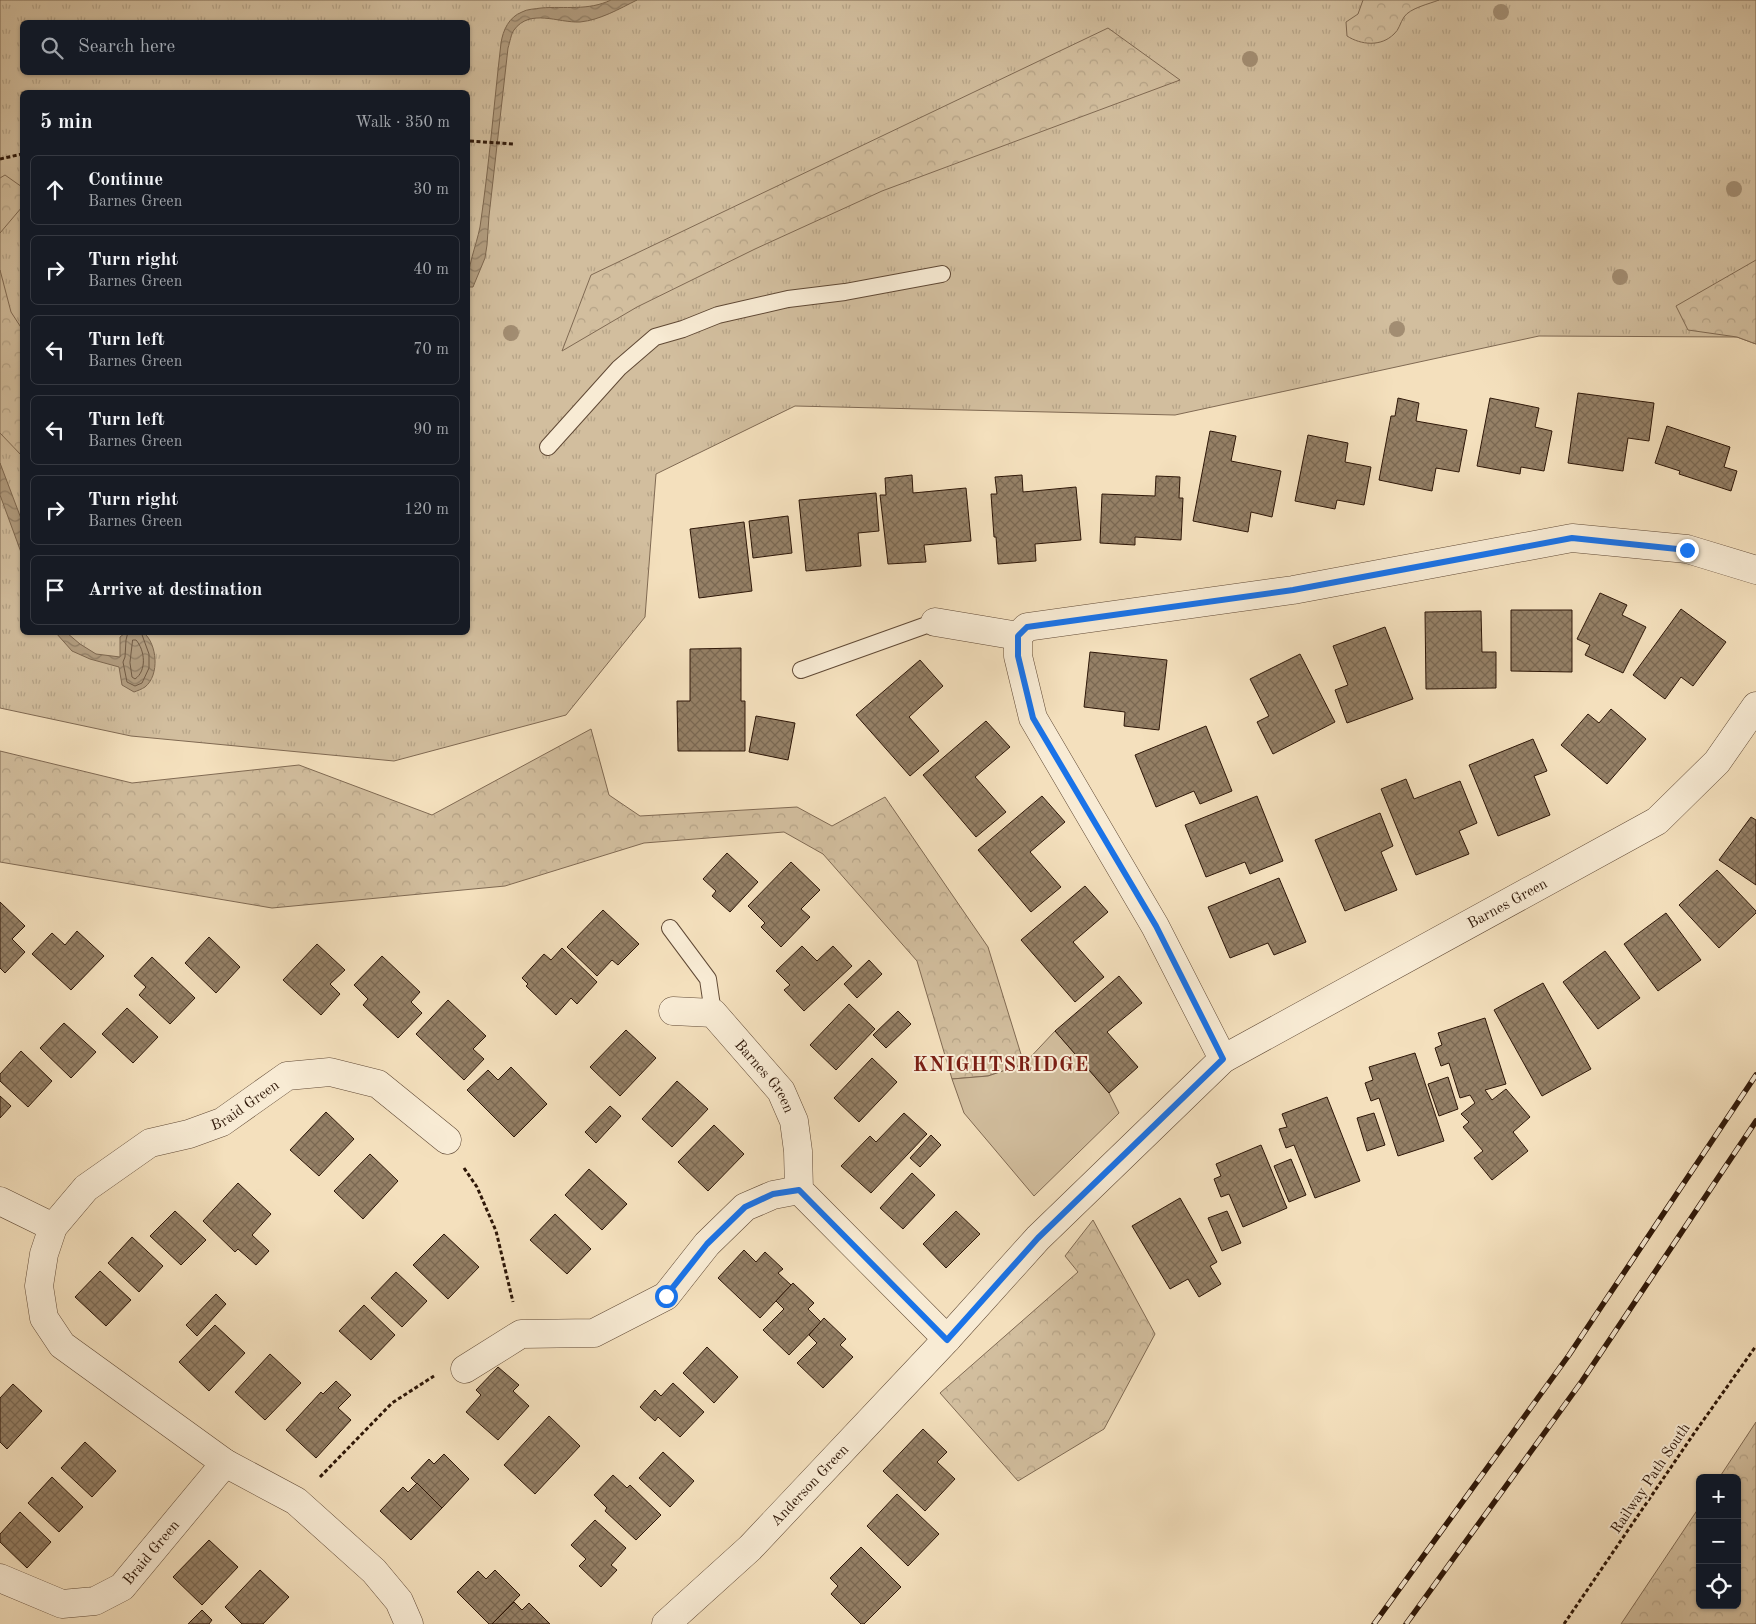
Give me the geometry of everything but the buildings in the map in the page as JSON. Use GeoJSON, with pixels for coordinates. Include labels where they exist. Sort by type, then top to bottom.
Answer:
{"type":"FeatureCollection","features":[{"type":"Feature","properties":{"kind":"street"},"geometry":{"type":"LineString","coordinates":[[1223,1059],[1156,926],[1033,718],[1018,656],[1018,636],[1027,627],[1293,590],[1572,538],[1687,550],[1756,570]]}},
{"type":"Feature","properties":{"kind":"street"},"geometry":{"type":"LineString","coordinates":[[935,622],[1018,636]]}},
{"type":"Feature","properties":{"kind":"street","name":"Barnes Green"},"geometry":{"type":"LineString","coordinates":[[947,1340],[1038,1238],[1223,1059],[1657,821],[1717,762],[1756,706]]}},
{"type":"Feature","properties":{"kind":"street"},"geometry":{"type":"LineString","coordinates":[[673,1011],[713,1013]]}},
{"type":"Feature","properties":{"kind":"street","name":"Barnes Green"},"geometry":{"type":"LineString","coordinates":[[713,1013],[781,1091],[794,1120],[798,1151],[799,1190]]}},
{"type":"Feature","properties":{"kind":"street","name":"Braid Green"},"geometry":{"type":"LineString","coordinates":[[409,1624],[399,1601],[374,1571],[296,1501],[226,1463],[62,1345],[44,1318],[39,1286],[44,1254],[53,1227],[86,1188],[150,1143],[189,1134],[222,1122],[287,1076],[330,1072],[378,1084],[447,1140]]}},
{"type":"Feature","properties":{"kind":"street"},"geometry":{"type":"LineString","coordinates":[[466,1369],[521,1334],[594,1333],[666,1296],[707,1244],[745,1207],[773,1194],[799,1190],[947,1340]]}},
{"type":"Feature","properties":{"kind":"street"},"geometry":{"type":"LineString","coordinates":[[0,1200],[53,1227]]}},
{"type":"Feature","properties":{"kind":"street","name":"Anderson Green"},"geometry":{"type":"LineString","coordinates":[[666,1624],[750,1548],[947,1340]]}},
{"type":"Feature","properties":{"kind":"street","name":"Braid Green"},"geometry":{"type":"LineString","coordinates":[[0,1578],[62,1604],[95,1601],[122,1587],[226,1463]]}},
{"type":"Feature","properties":{"kind":"lane"},"geometry":{"type":"LineString","coordinates":[[548,447],[619,368],[655,337],[683,329],[718,315],[788,299],[845,292],[942,274]]}},
{"type":"Feature","properties":{"kind":"lane"},"geometry":{"type":"LineString","coordinates":[[801,670],[935,622]]}},
{"type":"Feature","properties":{"kind":"lane"},"geometry":{"type":"LineString","coordinates":[[670,928],[708,979],[713,1013]]}},
{"type":"Feature","properties":{"kind":"path"},"geometry":{"type":"LineString","coordinates":[[470,141],[513,144]]}},
{"type":"Feature","properties":{"kind":"path"},"geometry":{"type":"LineString","coordinates":[[0,159],[20,154]]}},
{"type":"Feature","properties":{"kind":"path"},"geometry":{"type":"LineString","coordinates":[[447,1140],[477,1186],[496,1231],[521,1334]]}},
{"type":"Feature","properties":{"kind":"path","name":"Railway Path South"},"geometry":{"type":"LineString","coordinates":[[1564,1624],[1756,1346]]}},
{"type":"Feature","properties":{"kind":"path"},"geometry":{"type":"LineString","coordinates":[[296,1501],[392,1403],[444,1369],[466,1369]]}},
{"type":"Feature","properties":{"kind":"green space"},"geometry":{"type":"Polygon","coordinates":[[[0,0],[1756,0],[1756,344],[1737,337],[1539,336],[1175,415],[795,406],[656,474],[645,617],[566,715],[394,761],[131,736],[0,708],[0,0]]]}},
{"type":"Feature","properties":{"kind":"green space"},"geometry":{"type":"Polygon","coordinates":[[[1363,0],[1439,0],[1407,14],[1394,34],[1389,38],[1377,43],[1365,43],[1347,36],[1346,22],[1358,14],[1363,0]]]}},
{"type":"Feature","properties":{"kind":"green space"},"geometry":{"type":"Polygon","coordinates":[[[1108,28],[1180,80],[882,191],[755,249],[637,307],[562,351],[591,275],[1108,28]]]}},
{"type":"Feature","properties":{"kind":"green space"},"geometry":{"type":"Polygon","coordinates":[[[5,175],[20,186],[20,209],[0,233],[0,178],[5,175]]]}},
{"type":"Feature","properties":{"kind":"green space"},"geometry":{"type":"Polygon","coordinates":[[[1756,260],[1756,344],[1737,337],[1688,330],[1676,306],[1756,260]]]}},
{"type":"Feature","properties":{"kind":"green space"},"geometry":{"type":"Polygon","coordinates":[[[0,270],[11,312],[20,326],[20,454],[0,433],[0,270]]]}},
{"type":"Feature","properties":{"kind":"green space"},"geometry":{"type":"Polygon","coordinates":[[[591,729],[609,795],[640,816],[797,807],[832,826],[885,797],[988,947],[1024,1064],[988,1076],[952,1079],[917,961],[823,854],[784,832],[644,843],[505,886],[272,908],[0,862],[0,751],[132,783],[299,765],[432,815],[591,729]]]}},
{"type":"Feature","properties":{"kind":"green space"},"geometry":{"type":"Polygon","coordinates":[[[1055,1031],[1109,1093],[1119,1113],[1034,1196],[964,1113],[952,1079],[988,1076],[1024,1064],[1055,1031]]]}},
{"type":"Feature","properties":{"kind":"green space"},"geometry":{"type":"Polygon","coordinates":[[[1093,1220],[1155,1334],[1104,1429],[1018,1481],[940,1393],[1078,1272],[1065,1256],[1093,1220]]]}},
{"type":"Feature","properties":{"kind":"green space"},"geometry":{"type":"Polygon","coordinates":[[[1756,1422],[1756,1624],[1621,1624],[1696,1512],[1696,1609],[1741,1609],[1741,1474],[1722,1474],[1756,1422]]]}},
{"type":"Feature","properties":{"kind":"water"},"geometry":{"type":"Polygon","coordinates":[[[611,0],[637,0],[595,19],[572,22],[536,18],[521,23],[513,32],[508,48],[485,258],[473,287],[470,287],[470,264],[480,227],[503,33],[517,14],[526,10],[585,7],[611,0]]]}},
{"type":"Feature","properties":{"kind":"water"},"geometry":{"type":"Polygon","coordinates":[[[0,463],[20,516],[20,550],[0,495],[0,463]]]}},
{"type":"Feature","properties":{"kind":"water"},"geometry":{"type":"Polygon","coordinates":[[[58,635],[69,635],[96,654],[120,657],[120,637],[122,635],[146,635],[152,644],[155,668],[150,682],[145,687],[134,692],[122,685],[119,667],[90,659],[72,651],[58,635]]]}},
{"type":"Feature","properties":{"kind":"railway"},"geometry":{"type":"LineString","coordinates":[[1374,1624],[1569,1355],[1756,1075]]}},
{"type":"Feature","properties":{"kind":"railway"},"geometry":{"type":"LineString","coordinates":[[1406,1624],[1582,1381],[1756,1121]]}},
{"type":"Feature","properties":{"kind":"district","name":"KNIGHTSRIDGE"},"geometry":{"type":"Point","coordinates":[1001,1064]}},
{"type":"Feature","properties":{"kind":"route"},"geometry":{"type":"LineString","coordinates":[[666,1296],[707,1244],[745,1207],[773,1194],[799,1190],[947,1340],[1038,1238],[1223,1059],[1156,926],[1033,718],[1018,656],[1018,636],[1027,627],[1293,590],[1572,538],[1687,550]]}}]}
